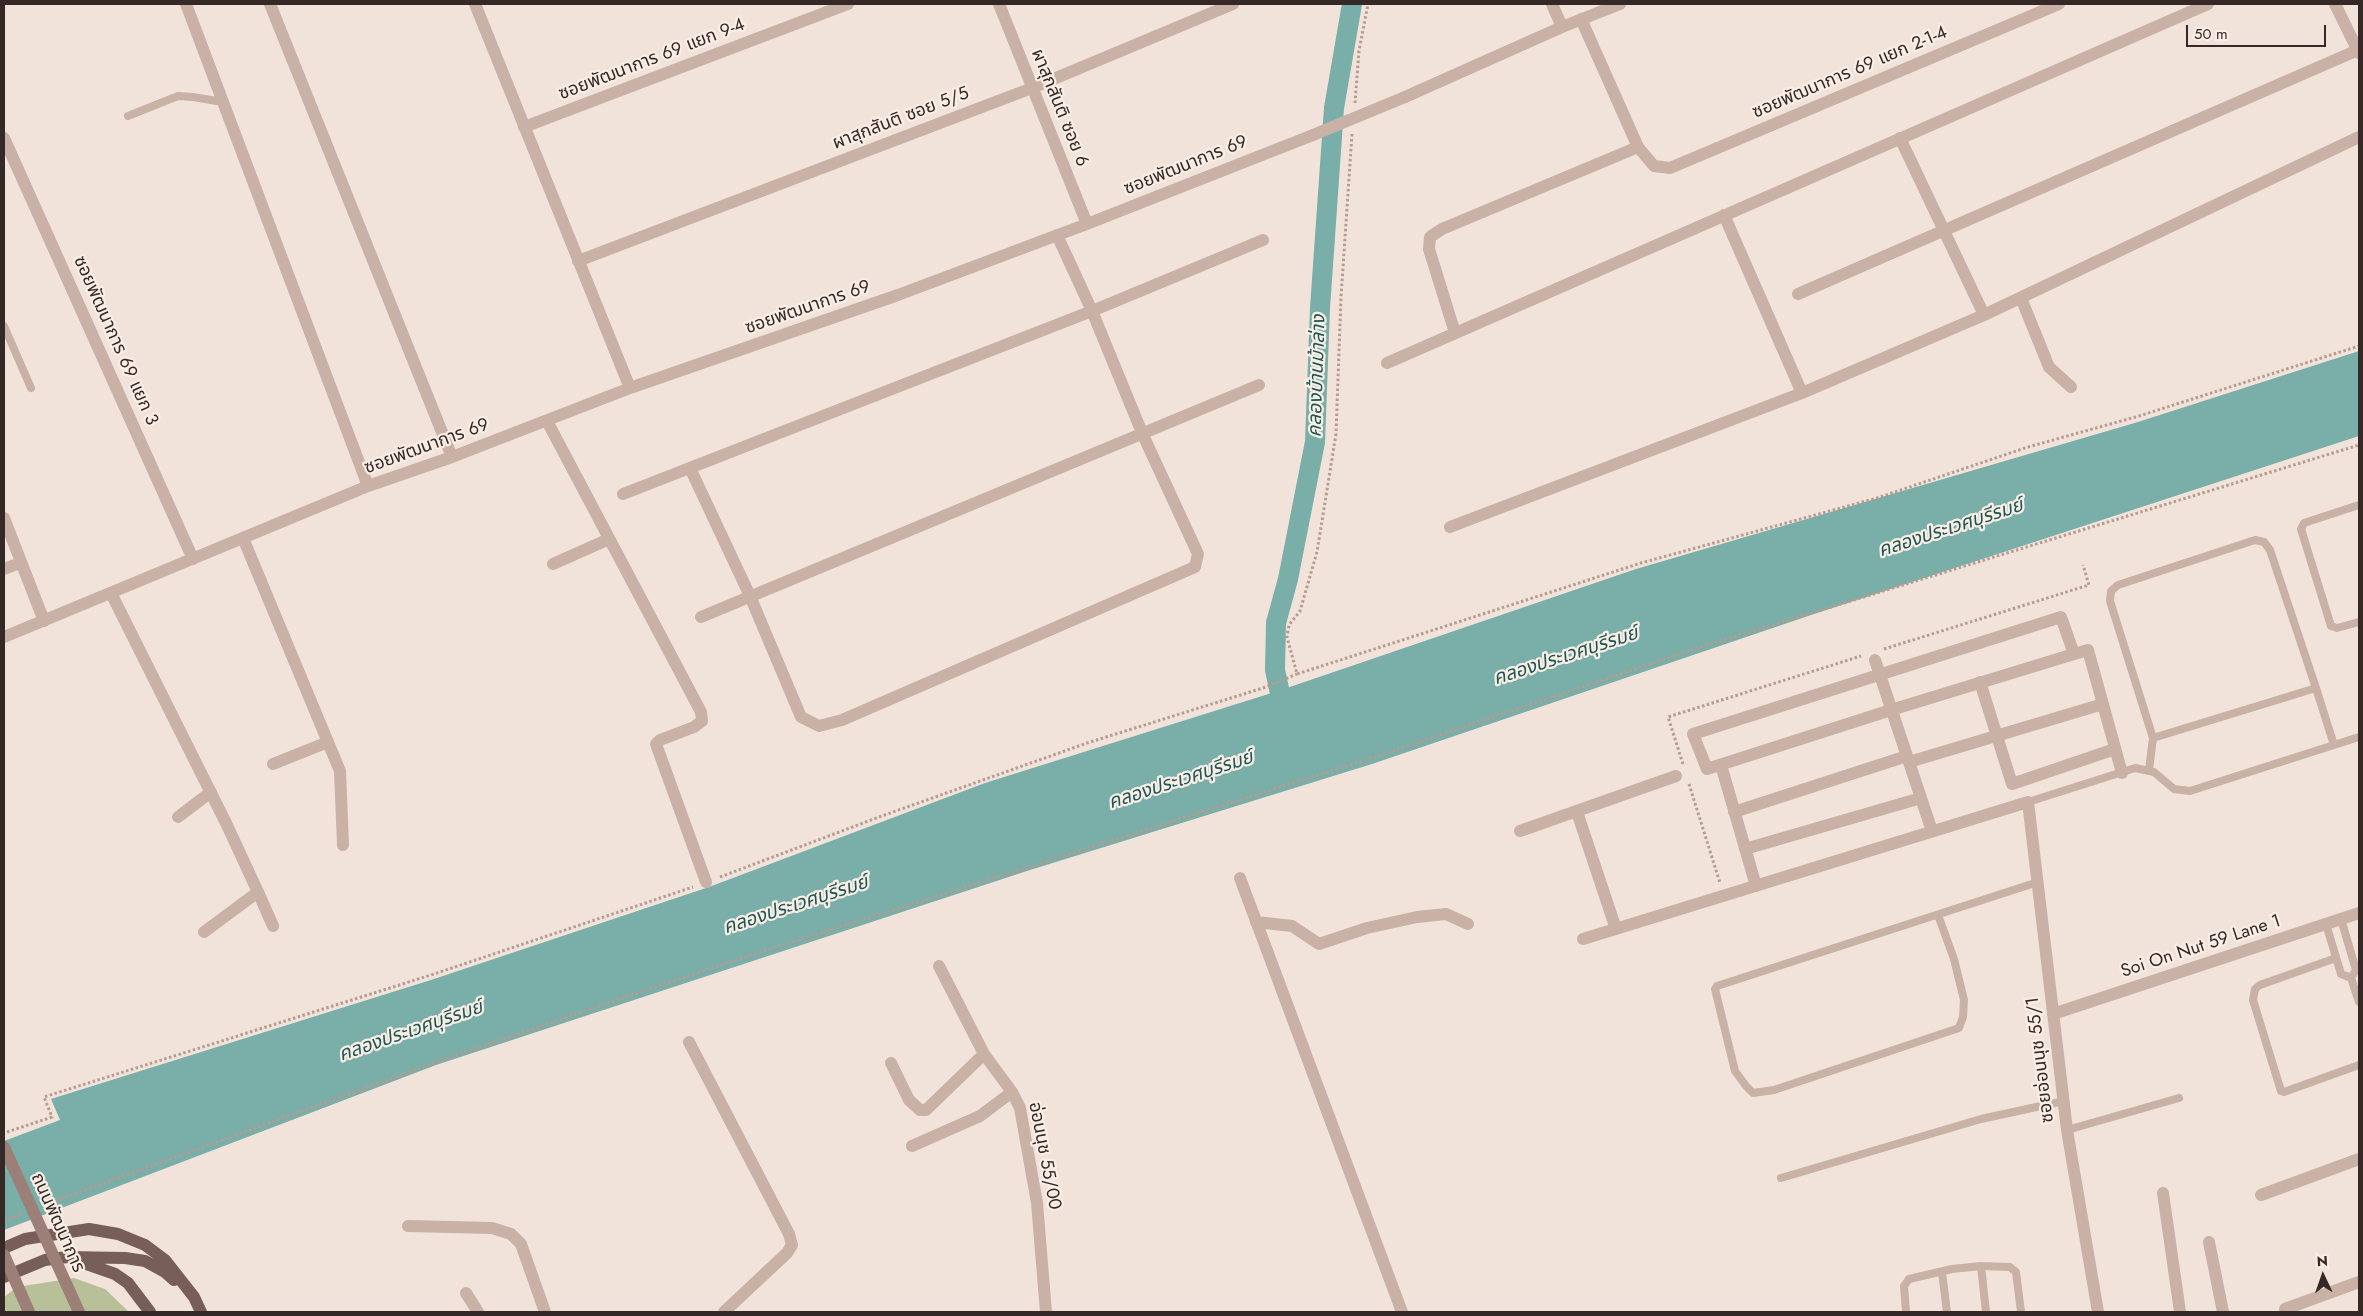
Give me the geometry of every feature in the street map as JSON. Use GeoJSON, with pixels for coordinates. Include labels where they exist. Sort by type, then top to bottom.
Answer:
{"type":"FeatureCollection","features":[{"type":"Feature","properties":{"kind":"main road","name":"ถนนพัฒนาการ"},"geometry":{"type":"LineString","coordinates":[[4,1147],[79,1312]]}},
{"type":"Feature","properties":{"kind":"main road"},"geometry":{"type":"LineString","coordinates":[[4,1248],[25,1239],[90,1229],[118,1234],[145,1244],[164,1260],[194,1297],[201,1312]]}},
{"type":"Feature","properties":{"kind":"main road"},"geometry":{"type":"LineString","coordinates":[[4,1255],[29,1312]]}},
{"type":"Feature","properties":{"kind":"main road"},"geometry":{"type":"LineString","coordinates":[[4,1277],[45,1260],[67,1257],[125,1258],[145,1261],[165,1272],[194,1297]]}},
{"type":"Feature","properties":{"kind":"main road"},"geometry":{"type":"LineString","coordinates":[[67,1257],[116,1274],[128,1283],[150,1312]]}},
{"type":"Feature","properties":{"kind":"street"},"geometry":{"type":"LineString","coordinates":[[186,4],[368,486]]}},
{"type":"Feature","properties":{"kind":"street"},"geometry":{"type":"LineString","coordinates":[[270,4],[452,457]]}},
{"type":"Feature","properties":{"kind":"street"},"geometry":{"type":"LineString","coordinates":[[475,4],[630,388]]}},
{"type":"Feature","properties":{"kind":"street","name":"ซอยพัฒนาการ 69 แยก 9-4"},"geometry":{"type":"LineString","coordinates":[[524,127],[848,4]]}},
{"type":"Feature","properties":{"kind":"street","name":"ผาสุกสันติ ซอย 6"},"geometry":{"type":"LineString","coordinates":[[999,4],[1087,224]]}},
{"type":"Feature","properties":{"kind":"street","name":"ผาสุกสันติ ซอย 5/5"},"geometry":{"type":"LineString","coordinates":[[578,261],[1032,88],[1233,4]]}},
{"type":"Feature","properties":{"kind":"street"},"geometry":{"type":"LineString","coordinates":[[1552,4],[1562,27]]}},
{"type":"Feature","properties":{"kind":"street","name":"ซอยพัฒนาการ 69"},"geometry":{"type":"LineString","coordinates":[[4,637],[368,486],[452,457],[630,388],[898,295],[1087,224],[1313,135],[1562,27],[1620,4]]}},
{"type":"Feature","properties":{"kind":"street","name":"ซอยพัฒนาการ 69 แยก 2-1-4"},"geometry":{"type":"LineString","coordinates":[[1638,147],[1654,166],[1670,168],[2059,4]]}},
{"type":"Feature","properties":{"kind":"street"},"geometry":{"type":"LineString","coordinates":[[1387,363],[2208,4]]}},
{"type":"Feature","properties":{"kind":"street"},"geometry":{"type":"LineString","coordinates":[[1798,294],[2358,51],[2335,4]]}},
{"type":"Feature","properties":{"kind":"street"},"geometry":{"type":"LineString","coordinates":[[1455,333],[1429,249],[1430,238],[1442,229],[1638,147],[1581,19]]}},
{"type":"Feature","properties":{"kind":"street"},"geometry":{"type":"LineString","coordinates":[[1450,527],[1802,393],[1984,315],[2359,137]]}},
{"type":"Feature","properties":{"kind":"street","name":"ซอยพัฒนาการ 69 แยก 3"},"geometry":{"type":"LineString","coordinates":[[4,138],[193,559]]}},
{"type":"Feature","properties":{"kind":"street"},"geometry":{"type":"LineString","coordinates":[[1900,138],[1984,315]]}},
{"type":"Feature","properties":{"kind":"street"},"geometry":{"type":"LineString","coordinates":[[1724,215],[1802,393]]}},
{"type":"Feature","properties":{"kind":"street"},"geometry":{"type":"LineString","coordinates":[[690,468],[750,596],[802,717],[819,726],[842,720],[1195,567],[1198,554],[1143,435],[1092,310],[1058,235]]}},
{"type":"Feature","properties":{"kind":"street"},"geometry":{"type":"LineString","coordinates":[[623,494],[1092,310],[1264,240]]}},
{"type":"Feature","properties":{"kind":"street"},"geometry":{"type":"LineString","coordinates":[[2020,298],[2049,367],[2071,387]]}},
{"type":"Feature","properties":{"kind":"street"},"geometry":{"type":"LineString","coordinates":[[701,617],[1143,435],[1259,385]]}},
{"type":"Feature","properties":{"kind":"street"},"geometry":{"type":"LineString","coordinates":[[547,421],[701,712],[702,721],[694,727],[660,740],[656,744],[706,882]]}},
{"type":"Feature","properties":{"kind":"street"},"geometry":{"type":"LineString","coordinates":[[4,518],[44,621]]}},
{"type":"Feature","properties":{"kind":"street"},"geometry":{"type":"LineString","coordinates":[[243,538],[340,771],[343,845]]}},
{"type":"Feature","properties":{"kind":"street"},"geometry":{"type":"LineString","coordinates":[[552,564],[609,539]]}},
{"type":"Feature","properties":{"kind":"street"},"geometry":{"type":"LineString","coordinates":[[4,569],[20,563]]}},
{"type":"Feature","properties":{"kind":"street"},"geometry":{"type":"LineString","coordinates":[[111,593],[210,792],[273,926]]}},
{"type":"Feature","properties":{"kind":"street"},"geometry":{"type":"LineString","coordinates":[[2074,654],[2061,617],[1879,673],[1693,734],[1707,769],[1980,682],[2088,650],[2122,773]]}},
{"type":"Feature","properties":{"kind":"street"},"geometry":{"type":"LineString","coordinates":[[1870,657],[1879,673],[1932,832]]}},
{"type":"Feature","properties":{"kind":"street"},"geometry":{"type":"LineString","coordinates":[[1980,682],[2012,784],[2115,749]]}},
{"type":"Feature","properties":{"kind":"street"},"geometry":{"type":"LineString","coordinates":[[1734,812],[1908,759],[1997,736],[2103,704]]}},
{"type":"Feature","properties":{"kind":"street"},"geometry":{"type":"LineString","coordinates":[[273,764],[328,742]]}},
{"type":"Feature","properties":{"kind":"street"},"geometry":{"type":"LineString","coordinates":[[1720,765],[1756,886]]}},
{"type":"Feature","properties":{"kind":"street"},"geometry":{"type":"LineString","coordinates":[[1520,831],[1681,775]]}},
{"type":"Feature","properties":{"kind":"street"},"geometry":{"type":"LineString","coordinates":[[178,817],[210,792]]}},
{"type":"Feature","properties":{"kind":"street"},"geometry":{"type":"LineString","coordinates":[[1745,849],[1921,798]]}},
{"type":"Feature","properties":{"kind":"street"},"geometry":{"type":"LineString","coordinates":[[1583,939],[2028,802]]}},
{"type":"Feature","properties":{"kind":"street","name":"ซอยอ่อนนุช 55/1"},"geometry":{"type":"LineString","coordinates":[[2028,802],[2067,1130],[2098,1312]]}},
{"type":"Feature","properties":{"kind":"street"},"geometry":{"type":"LineString","coordinates":[[1576,812],[1616,929]]}},
{"type":"Feature","properties":{"kind":"street"},"geometry":{"type":"LineString","coordinates":[[1240,878],[1402,1312]]}},
{"type":"Feature","properties":{"kind":"street"},"geometry":{"type":"LineString","coordinates":[[204,932],[258,892]]}},
{"type":"Feature","properties":{"kind":"street","name":"Soi On Nut 59 Lane 1"},"geometry":{"type":"LineString","coordinates":[[2054,1014],[2359,913]]}},
{"type":"Feature","properties":{"kind":"street"},"geometry":{"type":"LineString","coordinates":[[1256,922],[1292,926],[1318,944],[1367,928],[1417,916],[1446,914],[1468,924]]}},
{"type":"Feature","properties":{"kind":"street","name":"อ่อนนุช 55/00"},"geometry":{"type":"LineString","coordinates":[[939,966],[984,1054],[1012,1092],[1020,1108],[1037,1203],[1046,1312]]}},
{"type":"Feature","properties":{"kind":"street"},"geometry":{"type":"LineString","coordinates":[[689,1042],[789,1234],[792,1245],[787,1253],[724,1312]]}},
{"type":"Feature","properties":{"kind":"street"},"geometry":{"type":"LineString","coordinates":[[891,1063],[909,1100],[920,1110],[926,1110],[984,1054]]}},
{"type":"Feature","properties":{"kind":"street"},"geometry":{"type":"LineString","coordinates":[[912,1146],[980,1116],[1012,1092]]}},
{"type":"Feature","properties":{"kind":"street"},"geometry":{"type":"LineString","coordinates":[[2261,1196],[2359,1159]]}},
{"type":"Feature","properties":{"kind":"street"},"geometry":{"type":"LineString","coordinates":[[2163,1193],[2180,1312]]}},
{"type":"Feature","properties":{"kind":"street"},"geometry":{"type":"LineString","coordinates":[[408,1226],[485,1228],[511,1234],[521,1244],[545,1312]]}},
{"type":"Feature","properties":{"kind":"street"},"geometry":{"type":"LineString","coordinates":[[2208,1242],[2222,1312]]}},
{"type":"Feature","properties":{"kind":"street"},"geometry":{"type":"LineString","coordinates":[[2285,1309],[2359,1282]]}},
{"type":"Feature","properties":{"kind":"street"},"geometry":{"type":"LineString","coordinates":[[466,1293],[478,1312]]}},
{"type":"Feature","properties":{"kind":"lane"},"geometry":{"type":"LineString","coordinates":[[128,116],[178,96],[223,102]]}},
{"type":"Feature","properties":{"kind":"lane"},"geometry":{"type":"LineString","coordinates":[[4,326],[31,388]]}},
{"type":"Feature","properties":{"kind":"lane"},"geometry":{"type":"LineString","coordinates":[[2359,505],[2304,523],[2302,529],[2332,626],[2337,628],[2359,622]]}},
{"type":"Feature","properties":{"kind":"lane"},"geometry":{"type":"LineString","coordinates":[[2149,770],[2153,738],[2110,602],[2111,592],[2118,585],[2255,540],[2264,542],[2270,550],[2334,745]]}},
{"type":"Feature","properties":{"kind":"lane"},"geometry":{"type":"LineString","coordinates":[[2153,738],[2316,688]]}},
{"type":"Feature","properties":{"kind":"lane"},"geometry":{"type":"LineString","coordinates":[[2028,802],[2135,768],[2149,770],[2174,789],[2190,792],[2359,737]]}},
{"type":"Feature","properties":{"kind":"lane"},"geometry":{"type":"LineString","coordinates":[[1938,915],[1954,959],[1964,1000],[1963,1017],[1958,1028],[1774,1090],[1753,1092],[1746,1086],[1735,1071],[1715,990],[1717,986],[2038,882]]}},
{"type":"Feature","properties":{"kind":"lane"},"geometry":{"type":"LineString","coordinates":[[2341,919],[2355,952],[2356,970],[2351,978]]}},
{"type":"Feature","properties":{"kind":"lane"},"geometry":{"type":"LineString","coordinates":[[2326,924],[2341,974],[2351,978],[2359,1002]]}},
{"type":"Feature","properties":{"kind":"lane"},"geometry":{"type":"LineString","coordinates":[[2336,958],[2260,984],[2255,988],[2253,1000],[2281,1091],[2284,1092],[2359,1065]]}},
{"type":"Feature","properties":{"kind":"lane"},"geometry":{"type":"LineString","coordinates":[[2067,1130],[2179,1098]]}},
{"type":"Feature","properties":{"kind":"lane"},"geometry":{"type":"LineString","coordinates":[[1781,1178],[1981,1119],[2064,1101]]}},
{"type":"Feature","properties":{"kind":"lane"},"geometry":{"type":"LineString","coordinates":[[1981,1266],[1986,1312]]}},
{"type":"Feature","properties":{"kind":"lane"},"geometry":{"type":"LineString","coordinates":[[1906,1312],[1904,1286],[1909,1280],[1942,1272],[1981,1266],[2010,1267],[2014,1269],[2021,1312]]}},
{"type":"Feature","properties":{"kind":"lane"},"geometry":{"type":"LineString","coordinates":[[1942,1272],[1947,1312]]}},
{"type":"Feature","properties":{"kind":"path"},"geometry":{"type":"LineString","coordinates":[[41,1207],[436,1062],[720,966],[1380,755],[1704,646],[2359,445]]}},
{"type":"Feature","properties":{"kind":"path"},"geometry":{"type":"LineString","coordinates":[[1883,649],[2089,584],[2083,565]]}},
{"type":"Feature","properties":{"kind":"path"},"geometry":{"type":"LineString","coordinates":[[1681,775],[1668,717],[1870,657]]}},
{"type":"Feature","properties":{"kind":"path"},"geometry":{"type":"LineString","coordinates":[[4,1134],[52,1117],[44,1097],[431,975],[706,882],[879,817],[1078,746],[1263,688],[1297,674]]}},
{"type":"Feature","properties":{"kind":"path"},"geometry":{"type":"LineString","coordinates":[[1689,782],[1724,896]]}},
{"type":"Feature","properties":{"kind":"path"},"geometry":{"type":"LineString","coordinates":[[4,1221],[22,1214]]}},
{"type":"Feature","properties":{"kind":"green space"},"geometry":{"type":"Polygon","coordinates":[[[74,1278],[105,1289],[129,1312],[4,1312],[4,1297],[17,1287],[74,1278]]]}},
{"type":"Feature","properties":{"kind":"water","name":"คลองประเวศบุรีรมย์"},"geometry":{"type":"Polygon","coordinates":[[[2359,351],[2359,436],[1814,614],[1372,764],[1030,870],[436,1065],[4,1230],[4,1141],[60,1120],[51,1099],[434,979],[709,887],[985,783],[1278,691],[1636,569],[2138,422],[2359,351]]]}},
{"type":"Feature","properties":{"kind":"waterway","name":"คลองบ้านม้าล่าง"},"geometry":{"type":"LineString","coordinates":[[1285,717],[1275,670],[1276,623],[1288,579],[1315,442],[1320,308],[1334,108],[1352,4]]}}]}
